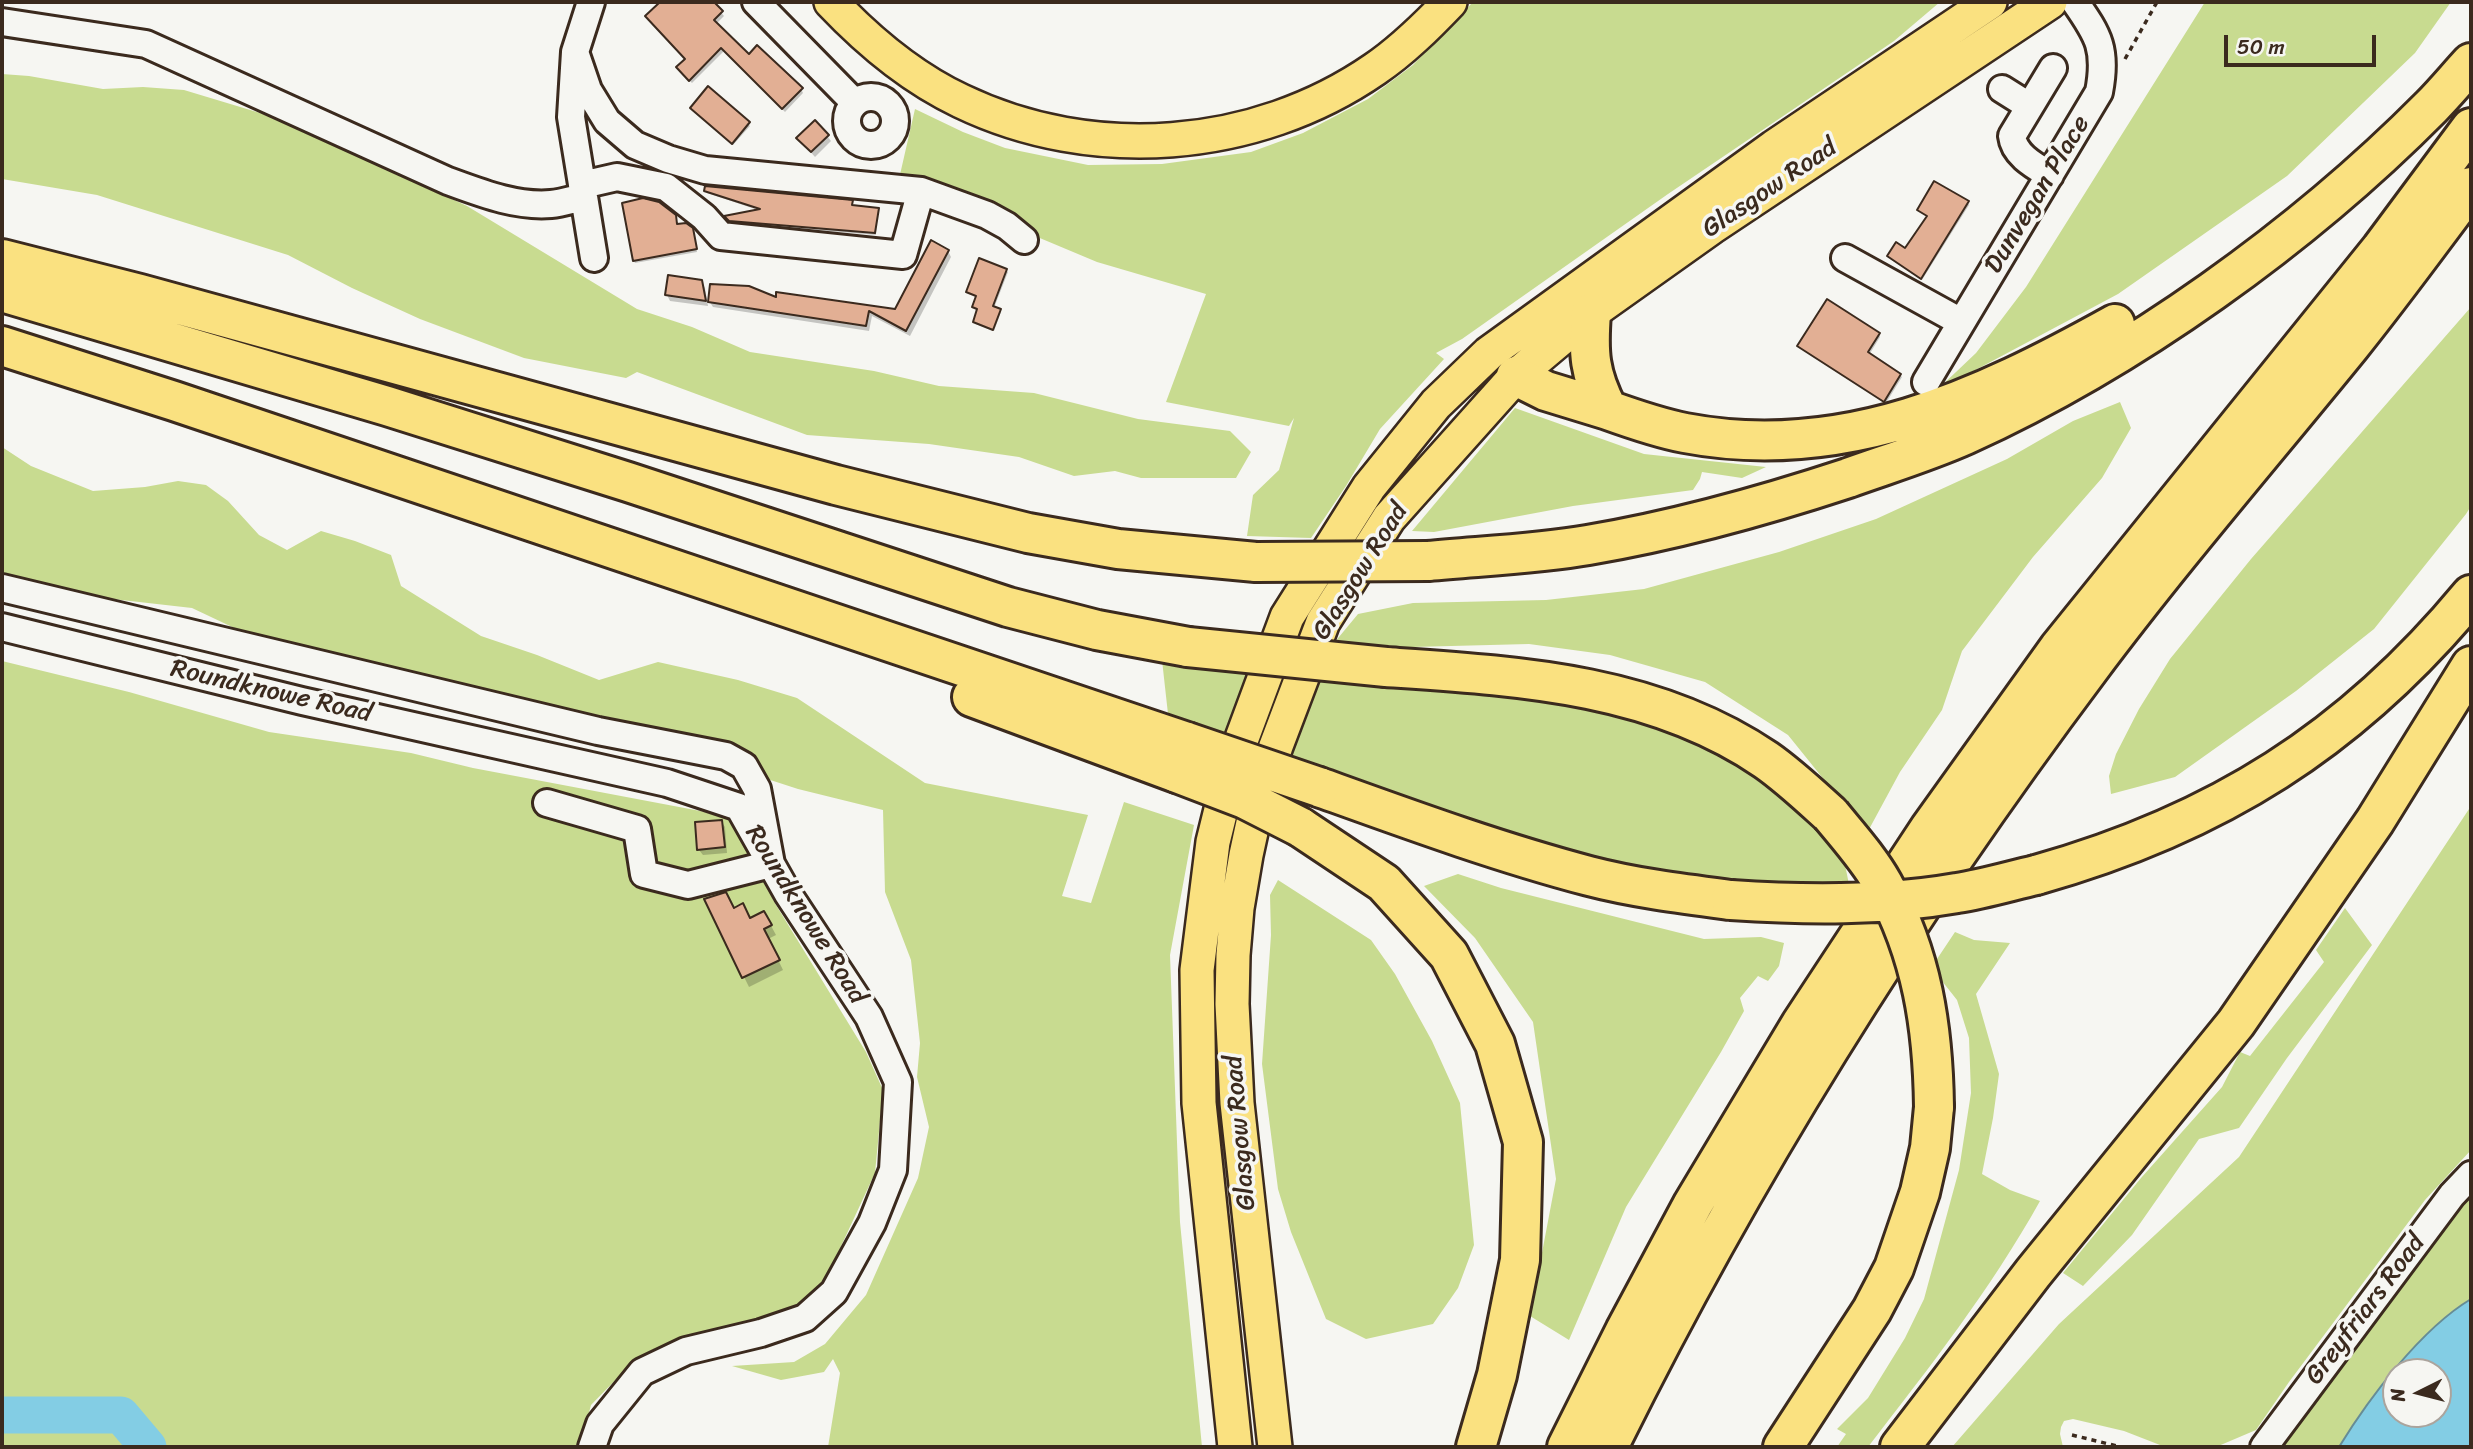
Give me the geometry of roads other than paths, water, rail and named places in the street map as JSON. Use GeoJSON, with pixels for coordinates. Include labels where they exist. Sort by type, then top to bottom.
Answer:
{"type":"FeatureCollection","features":[{"type":"Feature","properties":{"kind":"highway"},"geometry":{"type":"LineString","coordinates":[[1811,490],[1968,422],[2054,378],[2139,326],[2230,263],[2407,104],[2471,37]]}},
{"type":"Feature","properties":{"kind":"highway"},"geometry":{"type":"LineString","coordinates":[[2,259],[167,301],[836,485],[1016,530],[1118,549],[1256,562],[1428,561],[1587,545],[1730,514],[1925,452],[1967,434],[2040,397],[2145,336],[2206,296],[2368,167],[2431,108],[2471,63]]}},
{"type":"Feature","properties":{"kind":"highway"},"geometry":{"type":"LineString","coordinates":[[1567,1447],[1693,1204],[1801,1024],[1930,828],[2059,648],[2381,249],[2471,128]]}},
{"type":"Feature","properties":{"kind":"highway"},"geometry":{"type":"LineString","coordinates":[[1516,376],[1546,391],[1684,433],[1755,440],[1819,439],[1881,427],[1917,417],[1976,394],[2059,355],[2118,322],[2194,274],[2337,168]]}},
{"type":"Feature","properties":{"kind":"highway"},"geometry":{"type":"LineString","coordinates":[[1608,1447],[1658,1346],[1763,1158],[1869,984],[1990,806],[2090,668],[2237,481],[2352,344],[2471,187]]}},
{"type":"Feature","properties":{"kind":"highway"},"geometry":{"type":"LineString","coordinates":[[2,292],[387,406],[1008,607],[1097,630],[1188,647],[1481,674],[1569,685],[1625,697],[1658,708],[1707,727],[1765,760],[1796,783],[1831,815],[1863,854],[1882,883],[1906,936],[1923,987],[1930,1027],[1934,1107],[1930,1148],[1909,1230],[1894,1268],[1872,1310],[1783,1447]]}},
{"type":"Feature","properties":{"kind":"highway"},"geometry":{"type":"LineString","coordinates":[[1591,313],[1590,366],[1598,392],[1608,410]]}},
{"type":"Feature","properties":{"kind":"highway"},"geometry":{"type":"LineString","coordinates":[[2,346],[174,401],[384,474],[1182,758],[1320,787],[1511,853],[1591,877],[1662,891],[1731,900],[1827,904],[1957,893],[2086,861],[2165,831],[2258,784],[2317,743],[2406,669],[2471,595]]}},
{"type":"Feature","properties":{"kind":"highway"},"geometry":{"type":"LineString","coordinates":[[1900,1447],[2033,1273],[2236,1023],[2375,821],[2471,666]]}},
{"type":"Feature","properties":{"kind":"highway"},"geometry":{"type":"LineString","coordinates":[[1182,758],[1245,799],[1300,827],[1384,883],[1449,955],[1495,1044],[1523,1142],[1520,1260],[1497,1375],[1476,1447]]}},
{"type":"Feature","properties":{"kind":"highway"},"geometry":{"type":"LineString","coordinates":[[1770,1447],[1832,1371]]}},
{"type":"Feature","properties":{"kind":"main road"},"geometry":{"type":"LineString","coordinates":[[831,2],[883,51],[959,101],[1049,132],[1138,141],[1197,138],[1250,127],[1317,103],[1375,69],[1426,27],[1450,2]]}},
{"type":"Feature","properties":{"kind":"main road","name":"Glasgow Road"},"geometry":{"type":"LineString","coordinates":[[1235,1447],[1199,1103],[1197,970],[1213,842],[1232,765],[1287,617],[1368,487],[1436,404],[1489,353],[1774,147],[1990,2]]}},
{"type":"Feature","properties":{"kind":"main road","name":"Glasgow Road"},"geometry":{"type":"LineString","coordinates":[[1275,1447],[1233,1051],[1232,992],[1237,908],[1254,816],[1276,746],[1323,622],[1388,518],[1516,376],[1591,313],[1712,227],[2050,2]]}},
{"type":"Feature","properties":{"kind":"main road"},"geometry":{"type":"LineString","coordinates":[[1368,487],[1488,370],[1497,366],[1516,376]]}},
{"type":"Feature","properties":{"kind":"street"},"geometry":{"type":"LineString","coordinates":[[592,2],[576,47],[571,117],[594,258]]}},
{"type":"Feature","properties":{"kind":"street"},"geometry":{"type":"LineString","coordinates":[[756,2],[855,103]]}},
{"type":"Feature","properties":{"kind":"street","name":"Dunvegan Place"},"geometry":{"type":"LineString","coordinates":[[1926,382],[2099,92],[2104,65],[2096,32],[2075,2]]}},
{"type":"Feature","properties":{"kind":"street"},"geometry":{"type":"LineString","coordinates":[[2,22],[146,44],[448,181],[488,196],[518,202],[551,204],[617,177],[666,187],[704,217],[721,236],[902,255],[921,191]]}},
{"type":"Feature","properties":{"kind":"street"},"geometry":{"type":"LineString","coordinates":[[576,47],[588,90],[607,121],[635,145],[705,170],[921,191],[987,215],[1024,240]]}},
{"type":"Feature","properties":{"kind":"street"},"geometry":{"type":"LineString","coordinates":[[2050,176],[2022,155],[2012,141],[2012,136],[2053,68]]}},
{"type":"Feature","properties":{"kind":"street"},"geometry":{"type":"LineString","coordinates":[[2002,89],[2029,107]]}},
{"type":"Feature","properties":{"kind":"street"},"geometry":{"type":"LineString","coordinates":[[1845,258],[1961,322]]}},
{"type":"Feature","properties":{"kind":"street"},"geometry":{"type":"LineString","coordinates":[[2,588],[598,731],[726,756],[744,766],[757,789],[771,863],[688,885],[644,874],[637,829],[547,803]]}},
{"type":"Feature","properties":{"kind":"street","name":"Roundknowe Road"},"geometry":{"type":"LineString","coordinates":[[2,627],[316,704],[667,783],[739,807],[788,894],[869,1017],[898,1082],[893,1170],[872,1223],[834,1292],[804,1318],[761,1333],[686,1350],[642,1372],[600,1424],[592,1447]]}},
{"type":"Feature","properties":{"kind":"street","name":"Greyfriars Road"},"geometry":{"type":"LineString","coordinates":[[2264,1447],[2452,1195],[2471,1174]]}},
{"type":"Feature","properties":{"kind":"water"},"geometry":{"type":"Polygon","coordinates":[[[2471,1299],[2471,1447],[2339,1447],[2382,1386],[2382,1428],[2452,1428],[2452,1358],[2405,1358],[2434,1328],[2471,1299]]]}},
{"type":"Feature","properties":{"kind":"waterway"},"geometry":{"type":"LineString","coordinates":[[2,1415],[121,1415],[148,1447]]}}]}
